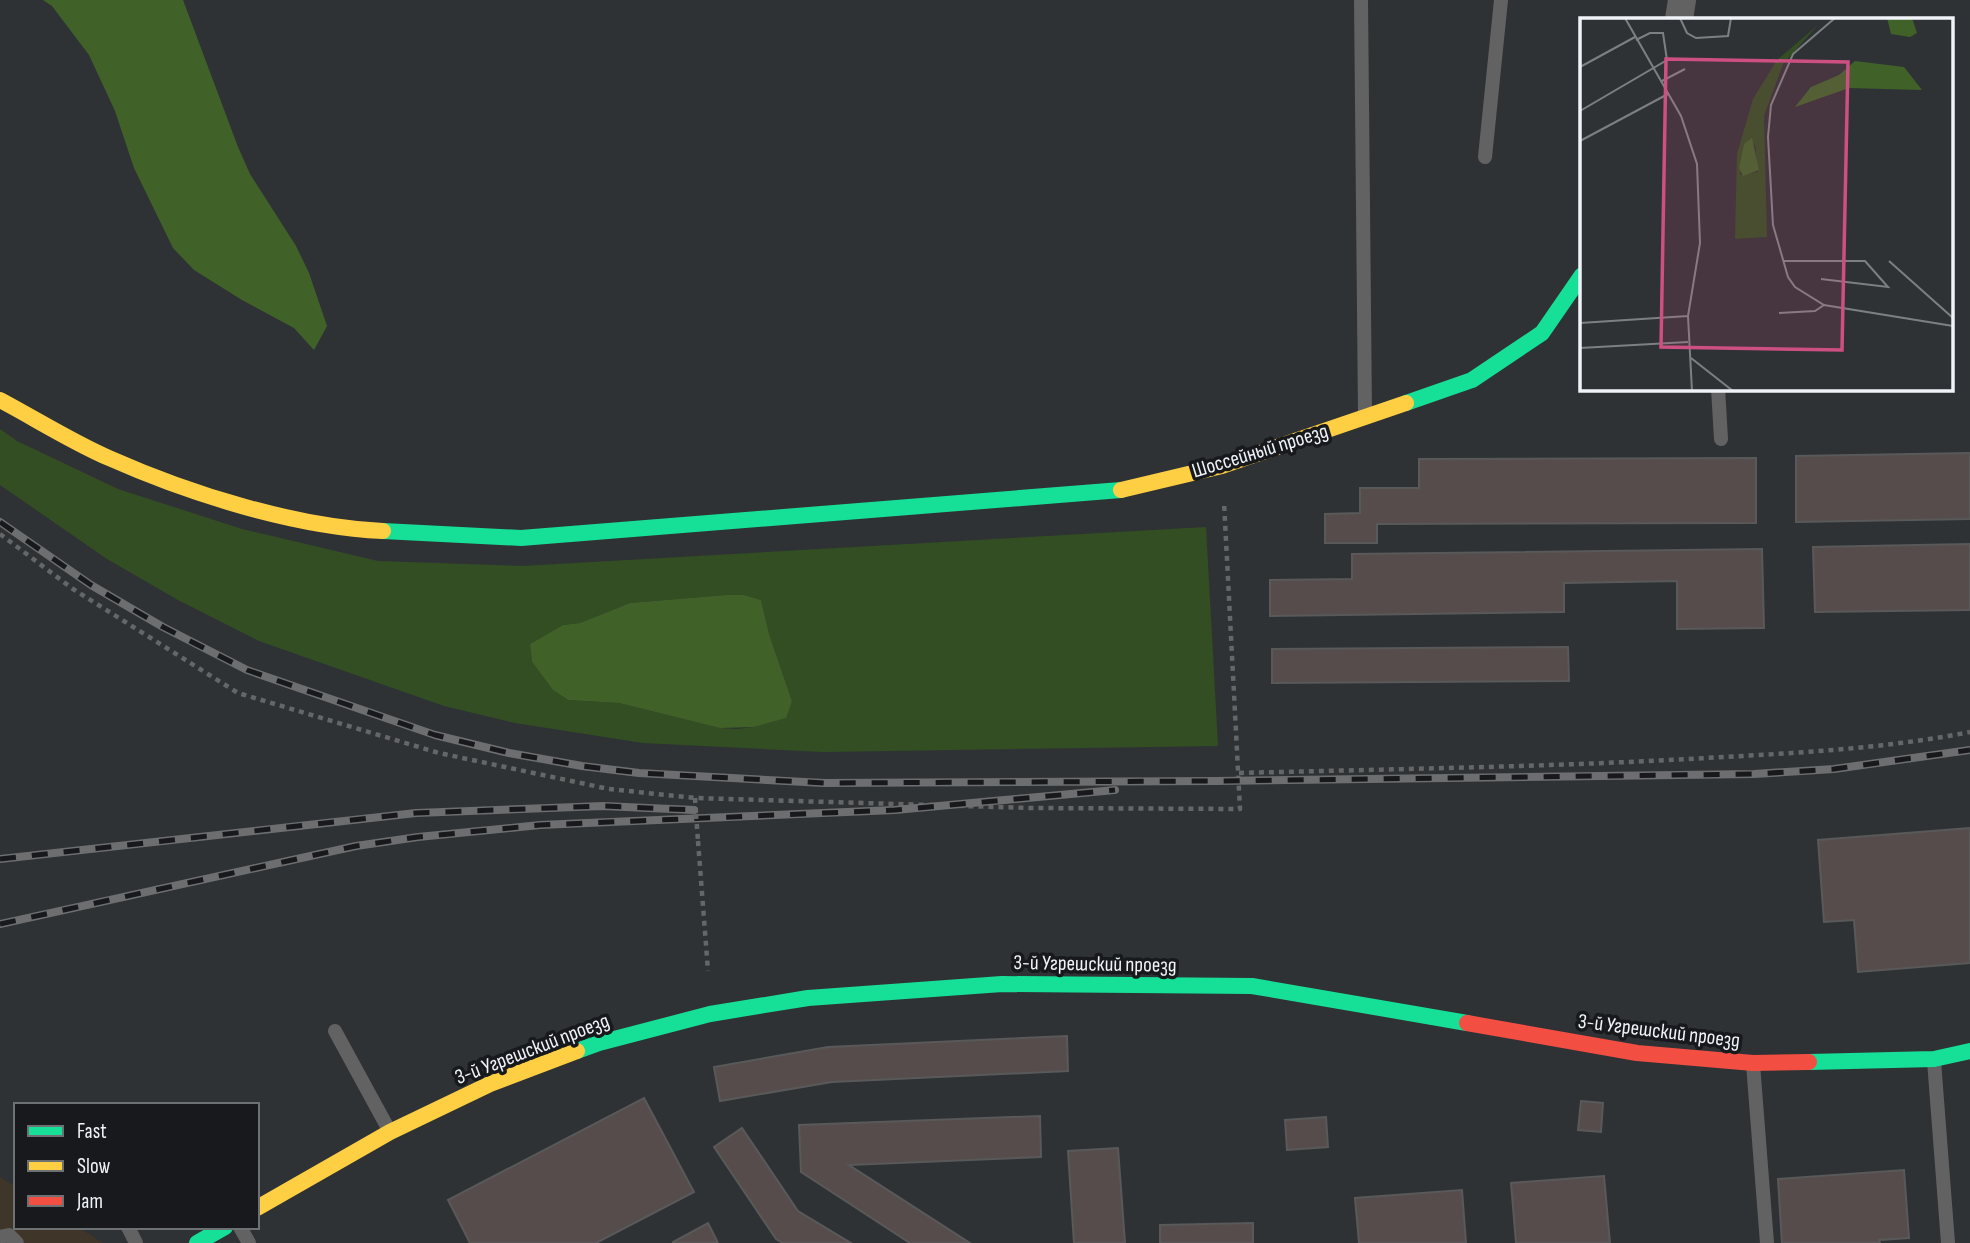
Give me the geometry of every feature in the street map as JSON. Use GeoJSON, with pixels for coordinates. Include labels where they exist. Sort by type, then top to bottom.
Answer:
{"type":"FeatureCollection","features":[{"type":"Feature","properties":{"kind":"street"},"geometry":{"type":"LineString","coordinates":[[1679,18],[1682,0]]}},
{"type":"Feature","properties":{"kind":"street","name":"Шоссейный проезд"},"geometry":{"type":"LineString","coordinates":[[0,400],[108,458],[224,501],[303,520],[375,531],[521,538],[1119,490],[1222,466],[1472,380],[1542,333],[1580,276]]}},
{"type":"Feature","properties":{"kind":"street","name":"3-й Угрешский проезд"},"geometry":{"type":"LineString","coordinates":[[259,1207],[390,1132],[490,1084],[599,1043],[710,1013],[808,998],[1002,984],[1252,986],[1637,1053],[1753,1063],[1934,1059],[1970,1051]]}},
{"type":"Feature","properties":{"kind":"street"},"geometry":{"type":"LineString","coordinates":[[197,1243],[222,1229]]}},
{"type":"Feature","properties":{"kind":"lane"},"geometry":{"type":"LineString","coordinates":[[1361,0],[1365,418]]}},
{"type":"Feature","properties":{"kind":"lane"},"geometry":{"type":"LineString","coordinates":[[1485,157],[1501,0]]}},
{"type":"Feature","properties":{"kind":"lane"},"geometry":{"type":"LineString","coordinates":[[1718,390],[1721,439]]}},
{"type":"Feature","properties":{"kind":"lane"},"geometry":{"type":"LineString","coordinates":[[335,1031],[390,1132]]}},
{"type":"Feature","properties":{"kind":"lane"},"geometry":{"type":"LineString","coordinates":[[1934,1059],[1948,1243]]}},
{"type":"Feature","properties":{"kind":"lane"},"geometry":{"type":"LineString","coordinates":[[1753,1063],[1768,1243]]}},
{"type":"Feature","properties":{"kind":"lane"},"geometry":{"type":"LineString","coordinates":[[0,1237],[9,1235],[17,1243]]}},
{"type":"Feature","properties":{"kind":"path"},"geometry":{"type":"LineString","coordinates":[[0,534],[73,589],[238,693],[439,753],[609,789],[695,799],[1031,808],[1240,809],[1222,466]]}},
{"type":"Feature","properties":{"kind":"path"},"geometry":{"type":"LineString","coordinates":[[1238,773],[1602,764],[1861,748],[1970,732]]}},
{"type":"Feature","properties":{"kind":"path"},"geometry":{"type":"LineString","coordinates":[[695,799],[708,971]]}},
{"type":"Feature","properties":{"kind":"shaded area"},"geometry":{"type":"Polygon","coordinates":[[[0,1177],[14,1186],[14,1229],[81,1229],[103,1243],[0,1243],[0,1177]]]}},
{"type":"Feature","properties":{"kind":"green space"},"geometry":{"type":"Polygon","coordinates":[[[43,0],[183,0],[250,174],[296,246],[309,273],[327,326],[314,350],[294,328],[194,270],[173,248],[134,168],[115,111],[89,55],[52,6],[43,0]]]}},
{"type":"Feature","properties":{"kind":"green space"},"geometry":{"type":"Polygon","coordinates":[[[0,429],[17,441],[118,489],[242,529],[378,561],[522,566],[1206,527],[1218,746],[824,752],[643,743],[515,723],[444,706],[259,641],[178,600],[107,559],[0,485],[0,429]],[[744,595],[630,603],[580,623],[563,625],[530,644],[532,662],[553,690],[568,700],[619,703],[720,728],[753,727],[792,701],[769,634],[761,600],[744,595]]]}},
{"type":"Feature","properties":{"kind":"green space"},"geometry":{"type":"Polygon","coordinates":[[[744,595],[761,600],[769,634],[792,701],[786,718],[753,727],[720,728],[619,703],[568,700],[553,690],[532,662],[530,644],[563,625],[580,623],[630,603],[744,595]]]}},
{"type":"Feature","properties":{"kind":"building"},"geometry":{"type":"Polygon","coordinates":[[[1970,453],[1970,519],[1796,522],[1796,456],[1970,453]]]}},
{"type":"Feature","properties":{"kind":"building"},"geometry":{"type":"Polygon","coordinates":[[[1756,458],[1756,523],[1377,524],[1377,543],[1325,543],[1325,514],[1360,513],[1360,488],[1419,488],[1419,459],[1756,458]]]}},
{"type":"Feature","properties":{"kind":"building"},"geometry":{"type":"Polygon","coordinates":[[[1970,544],[1970,610],[1815,612],[1813,547],[1970,544]]]}},
{"type":"Feature","properties":{"kind":"building"},"geometry":{"type":"Polygon","coordinates":[[[1762,549],[1764,628],[1677,629],[1677,581],[1564,583],[1564,612],[1270,616],[1270,580],[1352,579],[1352,554],[1762,549]]]}},
{"type":"Feature","properties":{"kind":"building"},"geometry":{"type":"Polygon","coordinates":[[[1568,647],[1569,681],[1272,683],[1272,649],[1568,647]]]}},
{"type":"Feature","properties":{"kind":"building"},"geometry":{"type":"Polygon","coordinates":[[[1970,828],[1970,963],[1858,972],[1854,920],[1824,922],[1818,840],[1970,828]]]}},
{"type":"Feature","properties":{"kind":"building"},"geometry":{"type":"Polygon","coordinates":[[[1067,1036],[1068,1071],[832,1082],[720,1101],[714,1067],[828,1047],[1067,1036]]]}},
{"type":"Feature","properties":{"kind":"building"},"geometry":{"type":"Polygon","coordinates":[[[644,1098],[694,1192],[596,1243],[470,1243],[448,1200],[644,1098]]]}},
{"type":"Feature","properties":{"kind":"building"},"geometry":{"type":"Polygon","coordinates":[[[1581,1101],[1603,1103],[1601,1132],[1578,1130],[1581,1101]]]}},
{"type":"Feature","properties":{"kind":"building"},"geometry":{"type":"Polygon","coordinates":[[[1040,1116],[1041,1157],[849,1165],[970,1243],[910,1243],[801,1172],[799,1125],[1040,1116]]]}},
{"type":"Feature","properties":{"kind":"building"},"geometry":{"type":"Polygon","coordinates":[[[1326,1117],[1328,1147],[1287,1150],[1285,1120],[1326,1117]]]}},
{"type":"Feature","properties":{"kind":"building"},"geometry":{"type":"Polygon","coordinates":[[[742,1128],[798,1211],[851,1243],[783,1243],[776,1239],[714,1147],[742,1128]]]}},
{"type":"Feature","properties":{"kind":"building"},"geometry":{"type":"Polygon","coordinates":[[[1118,1148],[1125,1243],[1074,1243],[1068,1151],[1118,1148]]]}},
{"type":"Feature","properties":{"kind":"building"},"geometry":{"type":"Polygon","coordinates":[[[1904,1170],[1909,1238],[1879,1240],[1880,1243],[1782,1243],[1778,1179],[1904,1170]]]}},
{"type":"Feature","properties":{"kind":"building"},"geometry":{"type":"Polygon","coordinates":[[[1604,1176],[1610,1243],[1516,1243],[1511,1183],[1604,1176]]]}},
{"type":"Feature","properties":{"kind":"building"},"geometry":{"type":"Polygon","coordinates":[[[1462,1190],[1466,1243],[1359,1243],[1355,1198],[1462,1190]]]}},
{"type":"Feature","properties":{"kind":"building"},"geometry":{"type":"Polygon","coordinates":[[[708,1223],[718,1243],[673,1242],[708,1223]]]}},
{"type":"Feature","properties":{"kind":"building"},"geometry":{"type":"Polygon","coordinates":[[[1253,1223],[1253,1243],[1160,1243],[1160,1225],[1253,1223]]]}},
{"type":"Feature","properties":{"kind":"railway"},"geometry":{"type":"LineString","coordinates":[[0,522],[91,585],[163,627],[247,670],[435,735],[509,753],[639,773],[824,783],[1754,774],[1834,769],[1970,750]]}},
{"type":"Feature","properties":{"kind":"railway"},"geometry":{"type":"LineString","coordinates":[[0,924],[356,846],[418,837],[540,825],[895,810],[1115,790]]}},
{"type":"Feature","properties":{"kind":"railway"},"geometry":{"type":"LineString","coordinates":[[0,859],[416,813],[603,806],[694,810]]}},
{"type":"Feature","properties":{"kind":"traffic: fast"},"geometry":{"type":"LineString","coordinates":[[1406,403],[1472,380],[1542,333],[1580,278]]}},
{"type":"Feature","properties":{"kind":"traffic: fast"},"geometry":{"type":"LineString","coordinates":[[383,531],[521,538],[1121,490]]}},
{"type":"Feature","properties":{"kind":"traffic: fast"},"geometry":{"type":"LineString","coordinates":[[577,1051],[710,1014],[808,998],[1002,984],[1252,986],[1467,1023]]}},
{"type":"Feature","properties":{"kind":"traffic: fast"},"geometry":{"type":"LineString","coordinates":[[1809,1062],[1934,1059],[1970,1051]]}},
{"type":"Feature","properties":{"kind":"traffic: fast"},"geometry":{"type":"LineString","coordinates":[[197,1243],[222,1229]]}},
{"type":"Feature","properties":{"kind":"traffic: slow"},"geometry":{"type":"LineString","coordinates":[[0,400],[95,452],[208,496],[279,516],[383,531]]}},
{"type":"Feature","properties":{"kind":"traffic: slow"},"geometry":{"type":"LineString","coordinates":[[1121,490],[1222,466],[1406,403]]}},
{"type":"Feature","properties":{"kind":"traffic: slow"},"geometry":{"type":"LineString","coordinates":[[259,1207],[390,1132],[490,1084],[577,1051]]}},
{"type":"Feature","properties":{"kind":"traffic: jam"},"geometry":{"type":"LineString","coordinates":[[1467,1023],[1637,1053],[1753,1063],[1809,1062]]}}]}
